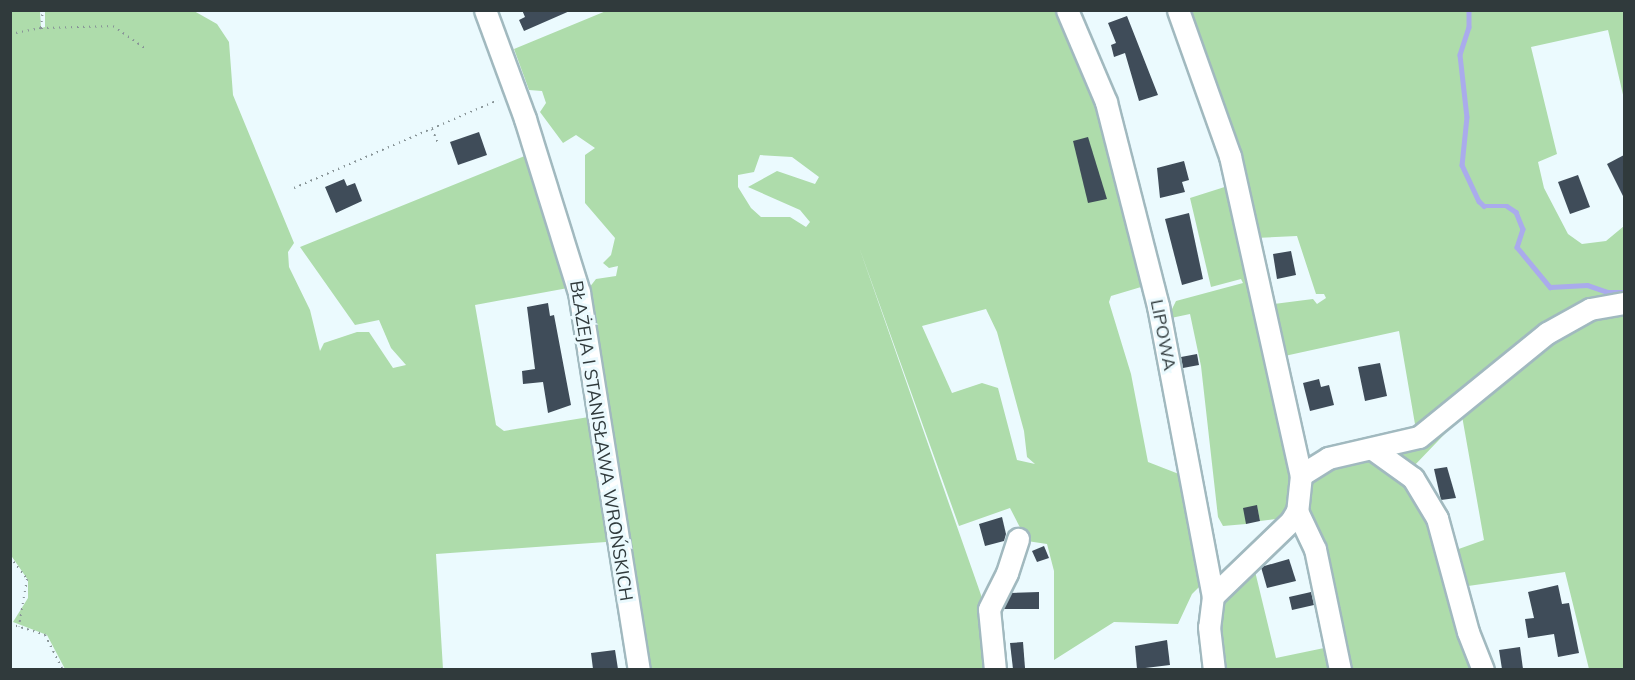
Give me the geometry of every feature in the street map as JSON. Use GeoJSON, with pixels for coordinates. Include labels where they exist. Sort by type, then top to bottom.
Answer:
{"type":"FeatureCollection","features":[{"type":"Feature","properties":{"kind":"street","name":"BŁAŻEJA I STANISŁAWA WROŃSKICH"},"geometry":{"type":"LineString","coordinates":[[485,10],[515,93],[579,292],[639,669]]}},
{"type":"Feature","properties":{"kind":"street","name":"LIPOWA"},"geometry":{"type":"LineString","coordinates":[[1067,10],[1106,102],[1161,298],[1213,596],[1209,627],[1214,669]]}},
{"type":"Feature","properties":{"kind":"street"},"geometry":{"type":"LineString","coordinates":[[1178,10],[1230,156],[1301,475],[1297,511],[1315,549],[1340,669]]}},
{"type":"Feature","properties":{"kind":"street"},"geometry":{"type":"LineString","coordinates":[[1301,475],[1328,458],[1374,450],[1429,431],[1491,377],[1573,316],[1624,303]]}},
{"type":"Feature","properties":{"kind":"street"},"geometry":{"type":"LineString","coordinates":[[1374,450],[1413,478],[1437,518],[1468,632],[1483,669]]}},
{"type":"Feature","properties":{"kind":"street"},"geometry":{"type":"LineString","coordinates":[[1213,596],[1297,511]]}},
{"type":"Feature","properties":{"kind":"street"},"geometry":{"type":"LineString","coordinates":[[995,669],[989,609],[1018,539]]}},
{"type":"Feature","properties":{"kind":"path"},"geometry":{"type":"LineString","coordinates":[[42,28],[43,10]]}},
{"type":"Feature","properties":{"kind":"path"},"geometry":{"type":"LineString","coordinates":[[10,34],[42,28],[113,26],[146,49]]}},
{"type":"Feature","properties":{"kind":"path"},"geometry":{"type":"LineString","coordinates":[[294,188],[515,93]]}},
{"type":"Feature","properties":{"kind":"path"},"geometry":{"type":"LineString","coordinates":[[431,128],[438,143]]}},
{"type":"Feature","properties":{"kind":"path"},"geometry":{"type":"LineString","coordinates":[[10,557],[27,579],[19,626]]}},
{"type":"Feature","properties":{"kind":"path"},"geometry":{"type":"LineString","coordinates":[[10,624],[45,635],[63,669]]}},
{"type":"Feature","properties":{"kind":"green space"},"geometry":{"type":"Polygon","coordinates":[[[45,10],[194,11],[217,24],[229,42],[233,95],[294,243],[288,252],[289,267],[310,310],[320,351],[324,343],[357,332],[369,332],[393,368],[406,365],[391,348],[379,320],[355,325],[300,247],[532,153],[568,288],[475,305],[496,425],[504,431],[595,416],[612,559],[606,542],[436,554],[443,669],[65,669],[47,635],[13,622],[28,598],[28,580],[10,554],[10,11],[40,11],[41,28],[45,27],[45,10]]]}},
{"type":"Feature","properties":{"kind":"green space"},"geometry":{"type":"Polygon","coordinates":[[[606,11],[1057,11],[1097,103],[1151,289],[1141,287],[1111,296],[1109,302],[1131,374],[1148,462],[1184,476],[1201,585],[1192,594],[1178,624],[1114,622],[1054,660],[1054,571],[1047,544],[1027,541],[1010,508],[959,526],[859,247],[981,595],[991,669],[650,669],[589,288],[596,279],[616,276],[618,266],[609,268],[603,263],[611,255],[615,238],[585,203],[585,155],[595,148],[576,135],[563,143],[540,112],[546,103],[542,91],[529,90],[514,49],[606,11]],[[760,155],[754,172],[738,175],[738,187],[751,208],[761,217],[790,217],[806,227],[810,222],[800,210],[748,187],[777,171],[815,184],[819,177],[792,157],[760,155]],[[986,309],[922,326],[952,393],[982,383],[998,388],[1017,460],[1035,464],[1027,457],[1024,431],[997,332],[986,309]]]}},
{"type":"Feature","properties":{"kind":"green space"},"geometry":{"type":"Polygon","coordinates":[[[1182,11],[1624,11],[1624,99],[1608,30],[1531,47],[1557,154],[1538,162],[1544,188],[1568,234],[1582,244],[1606,241],[1624,226],[1624,297],[1614,297],[1416,430],[1399,331],[1280,357],[1265,305],[1313,299],[1317,304],[1326,298],[1324,294],[1316,294],[1297,236],[1255,238],[1182,11]]]}},
{"type":"Feature","properties":{"kind":"green space"},"geometry":{"type":"Polygon","coordinates":[[[1234,184],[1294,491],[1283,518],[1260,521],[1257,506],[1246,524],[1223,526],[1218,517],[1201,366],[1190,314],[1171,318],[1170,313],[1176,301],[1243,283],[1241,279],[1211,287],[1190,198],[1234,184]]]}},
{"type":"Feature","properties":{"kind":"green space"},"geometry":{"type":"Polygon","coordinates":[[[1624,309],[1624,669],[1589,669],[1565,572],[1461,587],[1453,551],[1484,540],[1462,416],[1412,468],[1392,454],[1569,324],[1624,309]]]}},
{"type":"Feature","properties":{"kind":"green space"},"geometry":{"type":"Polygon","coordinates":[[[1367,456],[1394,467],[1431,516],[1472,669],[1344,669],[1306,499],[1313,478],[1323,467],[1367,456]]]}},
{"type":"Feature","properties":{"kind":"green space"},"geometry":{"type":"Polygon","coordinates":[[[1253,563],[1276,658],[1329,647],[1335,669],[1220,669],[1218,603],[1253,563]]]}},
{"type":"Feature","properties":{"kind":"building"},"geometry":{"type":"Polygon","coordinates":[[[522,10],[572,10],[524,31],[519,20],[525,17],[522,10]]]}},
{"type":"Feature","properties":{"kind":"building"},"geometry":{"type":"Polygon","coordinates":[[[1127,16],[1158,95],[1139,101],[1125,53],[1114,57],[1111,45],[1116,43],[1108,23],[1127,16]]]}},
{"type":"Feature","properties":{"kind":"building"},"geometry":{"type":"Polygon","coordinates":[[[479,132],[487,155],[458,165],[450,142],[479,132]]]}},
{"type":"Feature","properties":{"kind":"building"},"geometry":{"type":"Polygon","coordinates":[[[1088,137],[1107,199],[1088,203],[1073,141],[1088,137]]]}},
{"type":"Feature","properties":{"kind":"building"},"geometry":{"type":"Polygon","coordinates":[[[1624,155],[1624,198],[1607,164],[1624,155]]]}},
{"type":"Feature","properties":{"kind":"building"},"geometry":{"type":"Polygon","coordinates":[[[1184,161],[1189,180],[1182,182],[1185,192],[1160,198],[1157,168],[1184,161]]]}},
{"type":"Feature","properties":{"kind":"building"},"geometry":{"type":"Polygon","coordinates":[[[1578,175],[1590,207],[1570,214],[1558,182],[1578,175]]]}},
{"type":"Feature","properties":{"kind":"building"},"geometry":{"type":"Polygon","coordinates":[[[344,179],[347,186],[355,183],[362,201],[336,213],[325,187],[344,179]]]}},
{"type":"Feature","properties":{"kind":"building"},"geometry":{"type":"Polygon","coordinates":[[[1189,213],[1203,279],[1182,285],[1165,219],[1189,213]]]}},
{"type":"Feature","properties":{"kind":"building"},"geometry":{"type":"Polygon","coordinates":[[[1291,251],[1296,275],[1277,279],[1273,254],[1291,251]]]}},
{"type":"Feature","properties":{"kind":"building"},"geometry":{"type":"Polygon","coordinates":[[[548,303],[550,316],[554,315],[571,405],[548,413],[543,382],[523,384],[522,371],[535,369],[527,307],[548,303]]]}},
{"type":"Feature","properties":{"kind":"building"},"geometry":{"type":"Polygon","coordinates":[[[1197,354],[1199,365],[1183,368],[1181,357],[1197,354]]]}},
{"type":"Feature","properties":{"kind":"building"},"geometry":{"type":"Polygon","coordinates":[[[1380,363],[1387,396],[1365,401],[1358,367],[1380,363]]]}},
{"type":"Feature","properties":{"kind":"building"},"geometry":{"type":"Polygon","coordinates":[[[1319,379],[1321,387],[1329,385],[1334,405],[1310,411],[1303,383],[1319,379]]]}},
{"type":"Feature","properties":{"kind":"building"},"geometry":{"type":"Polygon","coordinates":[[[1447,467],[1456,498],[1441,500],[1434,469],[1447,467]]]}},
{"type":"Feature","properties":{"kind":"building"},"geometry":{"type":"Polygon","coordinates":[[[1257,505],[1260,521],[1246,524],[1243,508],[1257,505]]]}},
{"type":"Feature","properties":{"kind":"building"},"geometry":{"type":"Polygon","coordinates":[[[1002,517],[1006,534],[1004,541],[985,546],[979,524],[1002,517]]]}},
{"type":"Feature","properties":{"kind":"building"},"geometry":{"type":"Polygon","coordinates":[[[1044,546],[1049,558],[1037,562],[1032,551],[1044,546]]]}},
{"type":"Feature","properties":{"kind":"building"},"geometry":{"type":"Polygon","coordinates":[[[1289,559],[1296,581],[1267,588],[1261,567],[1289,559]]]}},
{"type":"Feature","properties":{"kind":"building"},"geometry":{"type":"Polygon","coordinates":[[[1558,585],[1562,604],[1569,603],[1579,653],[1558,657],[1554,634],[1528,638],[1525,619],[1534,618],[1528,592],[1558,585]]]}},
{"type":"Feature","properties":{"kind":"building"},"geometry":{"type":"Polygon","coordinates":[[[1039,592],[1039,609],[1003,609],[1011,593],[1039,592]]]}},
{"type":"Feature","properties":{"kind":"building"},"geometry":{"type":"Polygon","coordinates":[[[1311,592],[1314,605],[1292,610],[1289,597],[1311,592]]]}},
{"type":"Feature","properties":{"kind":"building"},"geometry":{"type":"Polygon","coordinates":[[[1167,640],[1170,665],[1137,669],[1135,646],[1167,640]]]}},
{"type":"Feature","properties":{"kind":"building"},"geometry":{"type":"Polygon","coordinates":[[[1023,642],[1025,668],[1013,669],[1010,643],[1023,642]]]}},
{"type":"Feature","properties":{"kind":"building"},"geometry":{"type":"Polygon","coordinates":[[[1520,647],[1523,669],[1502,669],[1499,650],[1520,647]]]}},
{"type":"Feature","properties":{"kind":"building"},"geometry":{"type":"Polygon","coordinates":[[[615,650],[618,669],[593,669],[591,653],[615,650]]]}},
{"type":"Feature","properties":{"kind":"waterway"},"geometry":{"type":"LineString","coordinates":[[1469,10],[1469,27],[1460,55],[1467,117],[1462,165],[1479,201],[1484,206],[1507,206],[1516,212],[1523,229],[1517,247],[1550,287],[1587,285],[1607,292],[1624,292]]}}]}
